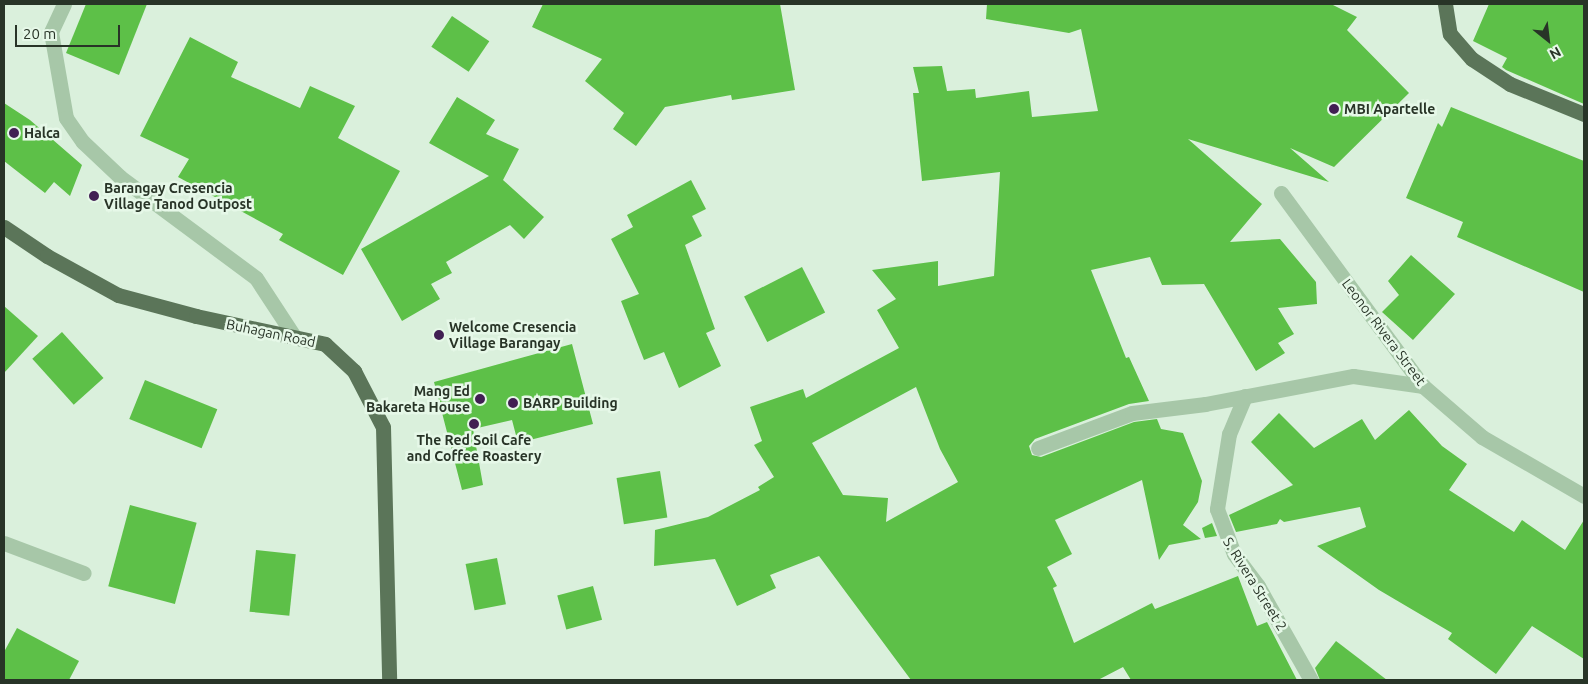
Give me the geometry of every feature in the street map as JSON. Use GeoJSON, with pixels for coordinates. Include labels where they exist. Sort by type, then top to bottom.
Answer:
{"type":"FeatureCollection","features":[{"type":"Feature","properties":{"kind":"main road"},"geometry":{"type":"LineString","coordinates":[[1444,4],[1450,34],[1472,59],[1510,84],[1584,114]]}},
{"type":"Feature","properties":{"kind":"main road","name":"Buhagan Road"},"geometry":{"type":"LineString","coordinates":[[4,227],[48,256],[118,295],[196,316],[325,344],[354,371],[383,427],[389,680]]}},
{"type":"Feature","properties":{"kind":"street"},"geometry":{"type":"LineString","coordinates":[[64,4],[51,32],[66,118],[83,142],[120,177],[256,278],[294,336]]}},
{"type":"Feature","properties":{"kind":"street","name":"Leonor Rivera Street"},"geometry":{"type":"LineString","coordinates":[[1280,193],[1423,386],[1482,437],[1584,496]]}},
{"type":"Feature","properties":{"kind":"street"},"geometry":{"type":"LineString","coordinates":[[1038,448],[1132,413],[1245,396],[1353,376],[1423,386]]}},
{"type":"Feature","properties":{"kind":"street","name":"S. Rivera Street 2"},"geometry":{"type":"LineString","coordinates":[[1245,396],[1229,434],[1217,509],[1234,554],[1258,586],[1311,680]]}},
{"type":"Feature","properties":{"kind":"street"},"geometry":{"type":"LineString","coordinates":[[4,543],[84,573]]}},
{"type":"Feature","properties":{"kind":"building"},"geometry":{"type":"Polygon","coordinates":[[[86,4],[147,4],[119,75],[66,53],[86,4]]]}},
{"type":"Feature","properties":{"kind":"building"},"geometry":{"type":"Polygon","coordinates":[[[543,4],[780,4],[795,90],[732,100],[731,95],[665,107],[636,146],[613,129],[624,113],[585,81],[602,59],[532,27],[543,4]]]}},
{"type":"Feature","properties":{"kind":"building"},"geometry":{"type":"Polygon","coordinates":[[[987,4],[1331,4],[1357,17],[1347,30],[1409,93],[1334,167],[1290,148],[1329,182],[1188,139],[1262,204],[1230,242],[1280,239],[1316,282],[1317,304],[1278,308],[1294,334],[1278,343],[1285,353],[1256,371],[1204,284],[1162,285],[1150,257],[1091,270],[1126,358],[1129,357],[1149,401],[1129,404],[1035,439],[1029,446],[1032,455],[1041,457],[1134,422],[1157,419],[1161,429],[1183,433],[1202,481],[1198,502],[1183,525],[1201,539],[1169,545],[1159,560],[1142,480],[1055,520],[1072,554],[1047,567],[1057,586],[1053,588],[1074,643],[1152,603],[1155,609],[1238,576],[1257,626],[1267,622],[1297,680],[1131,680],[1123,667],[1098,680],[911,680],[819,556],[770,575],[776,588],[737,606],[715,559],[654,566],[655,530],[708,517],[760,490],[758,487],[774,477],[754,445],[762,441],[750,407],[803,389],[806,398],[899,348],[877,310],[896,299],[872,270],[938,261],[938,286],[994,276],[1000,172],[922,181],[913,93],[919,93],[913,67],[942,66],[947,91],[975,89],[976,98],[1029,91],[1032,117],[1098,111],[1081,29],[1069,33],[986,19],[987,4]],[[916,387],[812,443],[843,495],[888,498],[886,522],[958,482],[940,449],[916,387]]]}},
{"type":"Feature","properties":{"kind":"building"},"geometry":{"type":"Polygon","coordinates":[[[1489,4],[1584,4],[1584,104],[1506,70],[1502,67],[1507,58],[1473,41],[1489,4]]]}},
{"type":"Feature","properties":{"kind":"building"},"geometry":{"type":"Polygon","coordinates":[[[452,16],[489,41],[469,72],[431,47],[452,16]]]}},
{"type":"Feature","properties":{"kind":"building"},"geometry":{"type":"Polygon","coordinates":[[[190,37],[238,62],[231,77],[300,108],[310,86],[355,106],[338,138],[400,171],[343,275],[279,240],[283,234],[178,177],[189,159],[140,136],[190,37]]]}},
{"type":"Feature","properties":{"kind":"building"},"geometry":{"type":"Polygon","coordinates":[[[457,97],[495,120],[486,134],[519,149],[503,180],[544,217],[524,239],[510,225],[446,262],[452,273],[431,284],[440,299],[402,321],[361,249],[489,176],[429,143],[457,97]]]}},
{"type":"Feature","properties":{"kind":"building"},"geometry":{"type":"Polygon","coordinates":[[[4,103],[30,120],[82,165],[70,196],[54,182],[45,193],[4,161],[4,103]]]}},
{"type":"Feature","properties":{"kind":"building"},"geometry":{"type":"Polygon","coordinates":[[[1451,107],[1584,161],[1584,292],[1457,237],[1463,222],[1406,198],[1438,123],[1442,127],[1451,107]]]}},
{"type":"Feature","properties":{"kind":"building"},"geometry":{"type":"Polygon","coordinates":[[[691,180],[706,209],[692,216],[702,236],[685,245],[715,329],[706,333],[721,366],[679,388],[664,352],[644,360],[621,301],[639,294],[611,239],[633,227],[627,215],[691,180]]]}},
{"type":"Feature","properties":{"kind":"building"},"geometry":{"type":"Polygon","coordinates":[[[1411,255],[1455,294],[1413,340],[1382,312],[1399,295],[1388,281],[1411,255]]]}},
{"type":"Feature","properties":{"kind":"building"},"geometry":{"type":"Polygon","coordinates":[[[802,267],[825,312],[767,342],[744,297],[802,267]]]}},
{"type":"Feature","properties":{"kind":"building"},"geometry":{"type":"Polygon","coordinates":[[[4,306],[38,336],[4,373],[4,306]]]}},
{"type":"Feature","properties":{"kind":"building"},"geometry":{"type":"Polygon","coordinates":[[[62,332],[103,378],[74,405],[32,359],[62,332]]]}},
{"type":"Feature","properties":{"kind":"building","name":"BARP Building"},"geometry":{"type":"Polygon","coordinates":[[[572,344],[593,424],[518,443],[512,420],[473,429],[483,485],[462,490],[434,382],[572,344]]]}},
{"type":"Feature","properties":{"kind":"building"},"geometry":{"type":"Polygon","coordinates":[[[145,380],[217,409],[202,448],[129,419],[145,380]]]}},
{"type":"Feature","properties":{"kind":"building"},"geometry":{"type":"Polygon","coordinates":[[[1409,410],[1442,446],[1467,464],[1449,490],[1514,532],[1522,520],[1565,550],[1584,520],[1584,659],[1532,626],[1496,674],[1448,639],[1452,633],[1379,590],[1317,546],[1366,527],[1360,507],[1284,522],[1280,519],[1277,524],[1236,532],[1229,515],[1293,485],[1251,442],[1279,413],[1314,448],[1362,419],[1375,440],[1409,410]]]}},
{"type":"Feature","properties":{"kind":"building"},"geometry":{"type":"Polygon","coordinates":[[[660,471],[667,517],[624,524],[617,478],[660,471]]]}},
{"type":"Feature","properties":{"kind":"building"},"geometry":{"type":"Polygon","coordinates":[[[130,505],[197,523],[175,604],[108,586],[130,505]]]}},
{"type":"Feature","properties":{"kind":"building"},"geometry":{"type":"Polygon","coordinates":[[[1212,523],[1217,536],[1205,538],[1202,528],[1212,523]]]}},
{"type":"Feature","properties":{"kind":"building"},"geometry":{"type":"Polygon","coordinates":[[[256,550],[296,554],[289,616],[250,612],[256,550]]]}},
{"type":"Feature","properties":{"kind":"building"},"geometry":{"type":"Polygon","coordinates":[[[497,558],[506,604],[475,610],[466,564],[497,558]]]}},
{"type":"Feature","properties":{"kind":"building"},"geometry":{"type":"Polygon","coordinates":[[[593,586],[602,620],[566,629],[557,596],[593,586]]]}},
{"type":"Feature","properties":{"kind":"building"},"geometry":{"type":"Polygon","coordinates":[[[17,628],[79,661],[69,680],[4,680],[4,652],[17,628]]]}},
{"type":"Feature","properties":{"kind":"building"},"geometry":{"type":"Polygon","coordinates":[[[1336,641],[1387,680],[1320,680],[1315,668],[1336,641]]]}},
{"type":"Feature","properties":{"kind":"place","name":"MBI Apartelle"},"geometry":{"type":"Point","coordinates":[1334,109]}},
{"type":"Feature","properties":{"kind":"place","name":"Halca"},"geometry":{"type":"Point","coordinates":[14,133]}},
{"type":"Feature","properties":{"kind":"place","name":"Barangay Cresencia Village Tanod Outpost"},"geometry":{"type":"Point","coordinates":[94,196]}},
{"type":"Feature","properties":{"kind":"place","name":"Welcome Cresencia Village Barangay"},"geometry":{"type":"Point","coordinates":[439,335]}},
{"type":"Feature","properties":{"kind":"place","name":"Mang Ed Bakareta House"},"geometry":{"type":"Point","coordinates":[480,399]}},
{"type":"Feature","properties":{"kind":"place","name":"BARP Building"},"geometry":{"type":"Point","coordinates":[513,403]}},
{"type":"Feature","properties":{"kind":"place","name":"The Red Soil Cafe and Coffee Roastery"},"geometry":{"type":"Point","coordinates":[474,424]}}]}
